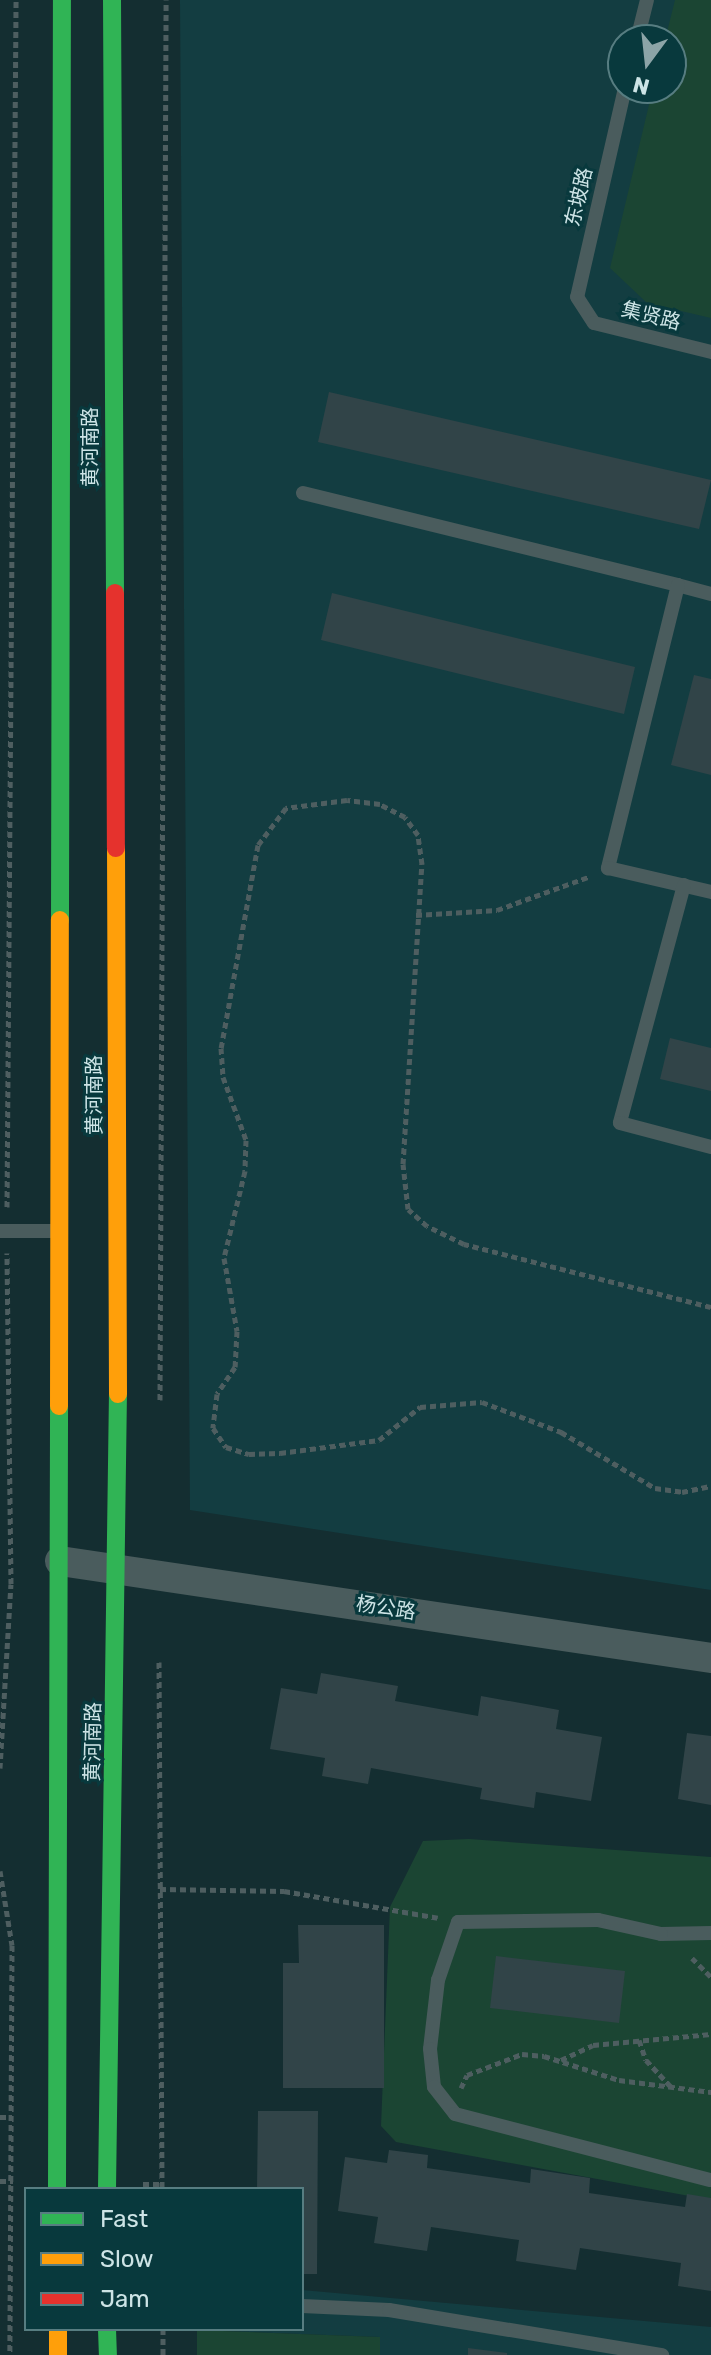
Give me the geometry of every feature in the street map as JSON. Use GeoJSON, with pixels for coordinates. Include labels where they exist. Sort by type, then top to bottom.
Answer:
{"type":"FeatureCollection","features":[{"type":"Feature","properties":{"kind":"main road","name":"黄河南路"},"geometry":{"type":"LineString","coordinates":[[57,2187],[63,1231],[62,0]]}},
{"type":"Feature","properties":{"kind":"main road","name":"黄河南路"},"geometry":{"type":"LineString","coordinates":[[107,2187],[119,1569],[112,0]]}},
{"type":"Feature","properties":{"kind":"main road"},"geometry":{"type":"LineString","coordinates":[[58,2331],[58,2355]]}},
{"type":"Feature","properties":{"kind":"main road"},"geometry":{"type":"LineString","coordinates":[[107,2331],[108,2355]]}},
{"type":"Feature","properties":{"kind":"street","name":"杨公路"},"geometry":{"type":"LineString","coordinates":[[60,1561],[711,1658]]}},
{"type":"Feature","properties":{"kind":"lane"},"geometry":{"type":"LineString","coordinates":[[641,24],[647,0]]}},
{"type":"Feature","properties":{"kind":"lane","name":"东坡路"},"geometry":{"type":"LineString","coordinates":[[584,315],[577,297],[621,104]]}},
{"type":"Feature","properties":{"kind":"lane","name":"集贤路"},"geometry":{"type":"LineString","coordinates":[[584,315],[594,323],[711,352]]}},
{"type":"Feature","properties":{"kind":"lane"},"geometry":{"type":"LineString","coordinates":[[303,493],[711,594]]}},
{"type":"Feature","properties":{"kind":"lane"},"geometry":{"type":"LineString","coordinates":[[678,585],[608,868],[711,892]]}},
{"type":"Feature","properties":{"kind":"lane"},"geometry":{"type":"LineString","coordinates":[[684,885],[620,1123],[711,1147]]}},
{"type":"Feature","properties":{"kind":"lane"},"geometry":{"type":"LineString","coordinates":[[4,1231],[63,1231]]}},
{"type":"Feature","properties":{"kind":"lane"},"geometry":{"type":"LineString","coordinates":[[711,1933],[661,1934],[598,1920],[458,1922],[438,1980],[430,2049],[434,2087],[455,2114],[711,2180]]}},
{"type":"Feature","properties":{"kind":"lane"},"geometry":{"type":"LineString","coordinates":[[304,2306],[389,2310],[586,2349],[662,2355]]}},
{"type":"Feature","properties":{"kind":"path"},"geometry":{"type":"LineString","coordinates":[[0,1768],[11,1584],[4,1231],[16,0]]}},
{"type":"Feature","properties":{"kind":"path"},"geometry":{"type":"LineString","coordinates":[[160,1416],[166,0]]}},
{"type":"Feature","properties":{"kind":"path"},"geometry":{"type":"LineString","coordinates":[[711,1307],[464,1244],[427,1226],[408,1209],[403,1164],[416,915],[422,864],[418,835],[405,817],[380,804],[347,800],[286,808],[258,845],[221,1048],[223,1077],[246,1140],[245,1171],[224,1258],[237,1331],[235,1367],[217,1394],[213,1428],[226,1447],[249,1454],[280,1453],[379,1440],[420,1407],[482,1402],[561,1432],[655,1488],[682,1492],[711,1486]]}},
{"type":"Feature","properties":{"kind":"path"},"geometry":{"type":"LineString","coordinates":[[416,915],[497,910],[608,868]]}},
{"type":"Feature","properties":{"kind":"path"},"geometry":{"type":"LineString","coordinates":[[159,1652],[162,2187]]}},
{"type":"Feature","properties":{"kind":"path"},"geometry":{"type":"LineString","coordinates":[[0,1871],[12,1945],[10,2355]]}},
{"type":"Feature","properties":{"kind":"path"},"geometry":{"type":"LineString","coordinates":[[160,1889],[284,1891],[458,1922]]}},
{"type":"Feature","properties":{"kind":"path"},"geometry":{"type":"LineString","coordinates":[[559,2060],[593,2045],[639,2040],[662,2042],[711,2034]]}},
{"type":"Feature","properties":{"kind":"path"},"geometry":{"type":"LineString","coordinates":[[639,2040],[646,2060],[673,2089]]}},
{"type":"Feature","properties":{"kind":"path"},"geometry":{"type":"LineString","coordinates":[[455,2114],[467,2075],[522,2054],[559,2060],[619,2080],[711,2092]]}},
{"type":"Feature","properties":{"kind":"path"},"geometry":{"type":"LineString","coordinates":[[163,2331],[163,2355]]}},
{"type":"Feature","properties":{"kind":"path"},"geometry":{"type":"LineString","coordinates":[[163,2345],[170,2355]]}},
{"type":"Feature","properties":{"kind":"shaded area"},"geometry":{"type":"Polygon","coordinates":[[[180,0],[711,0],[711,1590],[190,1510],[180,0]]]}},
{"type":"Feature","properties":{"kind":"shaded area"},"geometry":{"type":"Polygon","coordinates":[[[304,2290],[711,2327],[711,2355],[380,2355],[379,2337],[223,2331],[304,2331],[304,2290]]]}},
{"type":"Feature","properties":{"kind":"green space"},"geometry":{"type":"Polygon","coordinates":[[[675,0],[711,0],[711,318],[647,303],[610,268],[649,104],[687,104],[687,24],[669,24],[675,0]]]}},
{"type":"Feature","properties":{"kind":"green space"},"geometry":{"type":"Polygon","coordinates":[[[469,1839],[711,1857],[711,2200],[396,2142],[381,2126],[390,1907],[423,1841],[469,1839]]]}},
{"type":"Feature","properties":{"kind":"green space"},"geometry":{"type":"Polygon","coordinates":[[[197,2331],[380,2337],[380,2355],[197,2355],[197,2331]]]}},
{"type":"Feature","properties":{"kind":"building"},"geometry":{"type":"Polygon","coordinates":[[[329,392],[711,480],[699,529],[318,442],[329,392]]]}},
{"type":"Feature","properties":{"kind":"building"},"geometry":{"type":"Polygon","coordinates":[[[332,593],[635,667],[624,714],[321,640],[332,593]]]}},
{"type":"Feature","properties":{"kind":"building"},"geometry":{"type":"Polygon","coordinates":[[[694,675],[711,679],[711,775],[671,765],[694,675]]]}},
{"type":"Feature","properties":{"kind":"building"},"geometry":{"type":"Polygon","coordinates":[[[670,1038],[711,1048],[711,1091],[660,1079],[670,1038]]]}},
{"type":"Feature","properties":{"kind":"building"},"geometry":{"type":"Polygon","coordinates":[[[321,1673],[398,1686],[395,1701],[478,1716],[481,1696],[559,1710],[556,1729],[602,1737],[591,1801],[536,1792],[534,1808],[480,1799],[482,1788],[371,1768],[368,1784],[322,1776],[325,1758],[270,1749],[281,1688],[317,1694],[321,1673]]]}},
{"type":"Feature","properties":{"kind":"building"},"geometry":{"type":"Polygon","coordinates":[[[687,1733],[711,1736],[711,1805],[678,1799],[687,1733]]]}},
{"type":"Feature","properties":{"kind":"building"},"geometry":{"type":"Polygon","coordinates":[[[298,1925],[384,1925],[384,2088],[283,2088],[283,1963],[299,1963],[298,1925]]]}},
{"type":"Feature","properties":{"kind":"building"},"geometry":{"type":"Polygon","coordinates":[[[496,1956],[625,1971],[619,2023],[490,2008],[496,1956]]]}},
{"type":"Feature","properties":{"kind":"building"},"geometry":{"type":"Polygon","coordinates":[[[258,2111],[318,2111],[317,2274],[304,2274],[304,2187],[257,2187],[258,2111]]]}},
{"type":"Feature","properties":{"kind":"building"},"geometry":{"type":"Polygon","coordinates":[[[389,2150],[428,2155],[427,2168],[530,2183],[531,2169],[590,2178],[589,2193],[685,2207],[687,2194],[711,2198],[711,2291],[678,2286],[681,2263],[580,2248],[576,2270],[516,2261],[519,2240],[431,2227],[427,2251],[374,2243],[378,2217],[338,2211],[345,2157],[387,2163],[389,2150]]]}},
{"type":"Feature","properties":{"kind":"building"},"geometry":{"type":"Polygon","coordinates":[[[468,2348],[507,2353],[507,2355],[468,2355],[468,2348]]]}},
{"type":"Feature","properties":{"kind":"traffic: fast"},"geometry":{"type":"LineString","coordinates":[[60,920],[62,0]]}},
{"type":"Feature","properties":{"kind":"traffic: fast"},"geometry":{"type":"LineString","coordinates":[[112,0],[115,593]]}},
{"type":"Feature","properties":{"kind":"traffic: fast"},"geometry":{"type":"LineString","coordinates":[[107,2187],[118,1394]]}},
{"type":"Feature","properties":{"kind":"traffic: fast"},"geometry":{"type":"LineString","coordinates":[[57,2187],[59,1406]]}},
{"type":"Feature","properties":{"kind":"traffic: fast"},"geometry":{"type":"LineString","coordinates":[[107,2331],[108,2355]]}},
{"type":"Feature","properties":{"kind":"traffic: slow"},"geometry":{"type":"LineString","coordinates":[[116,848],[118,1394]]}},
{"type":"Feature","properties":{"kind":"traffic: slow"},"geometry":{"type":"LineString","coordinates":[[59,1406],[60,920]]}},
{"type":"Feature","properties":{"kind":"traffic: slow"},"geometry":{"type":"LineString","coordinates":[[58,2331],[58,2355]]}},
{"type":"Feature","properties":{"kind":"traffic: jam"},"geometry":{"type":"LineString","coordinates":[[115,593],[116,848]]}}]}
